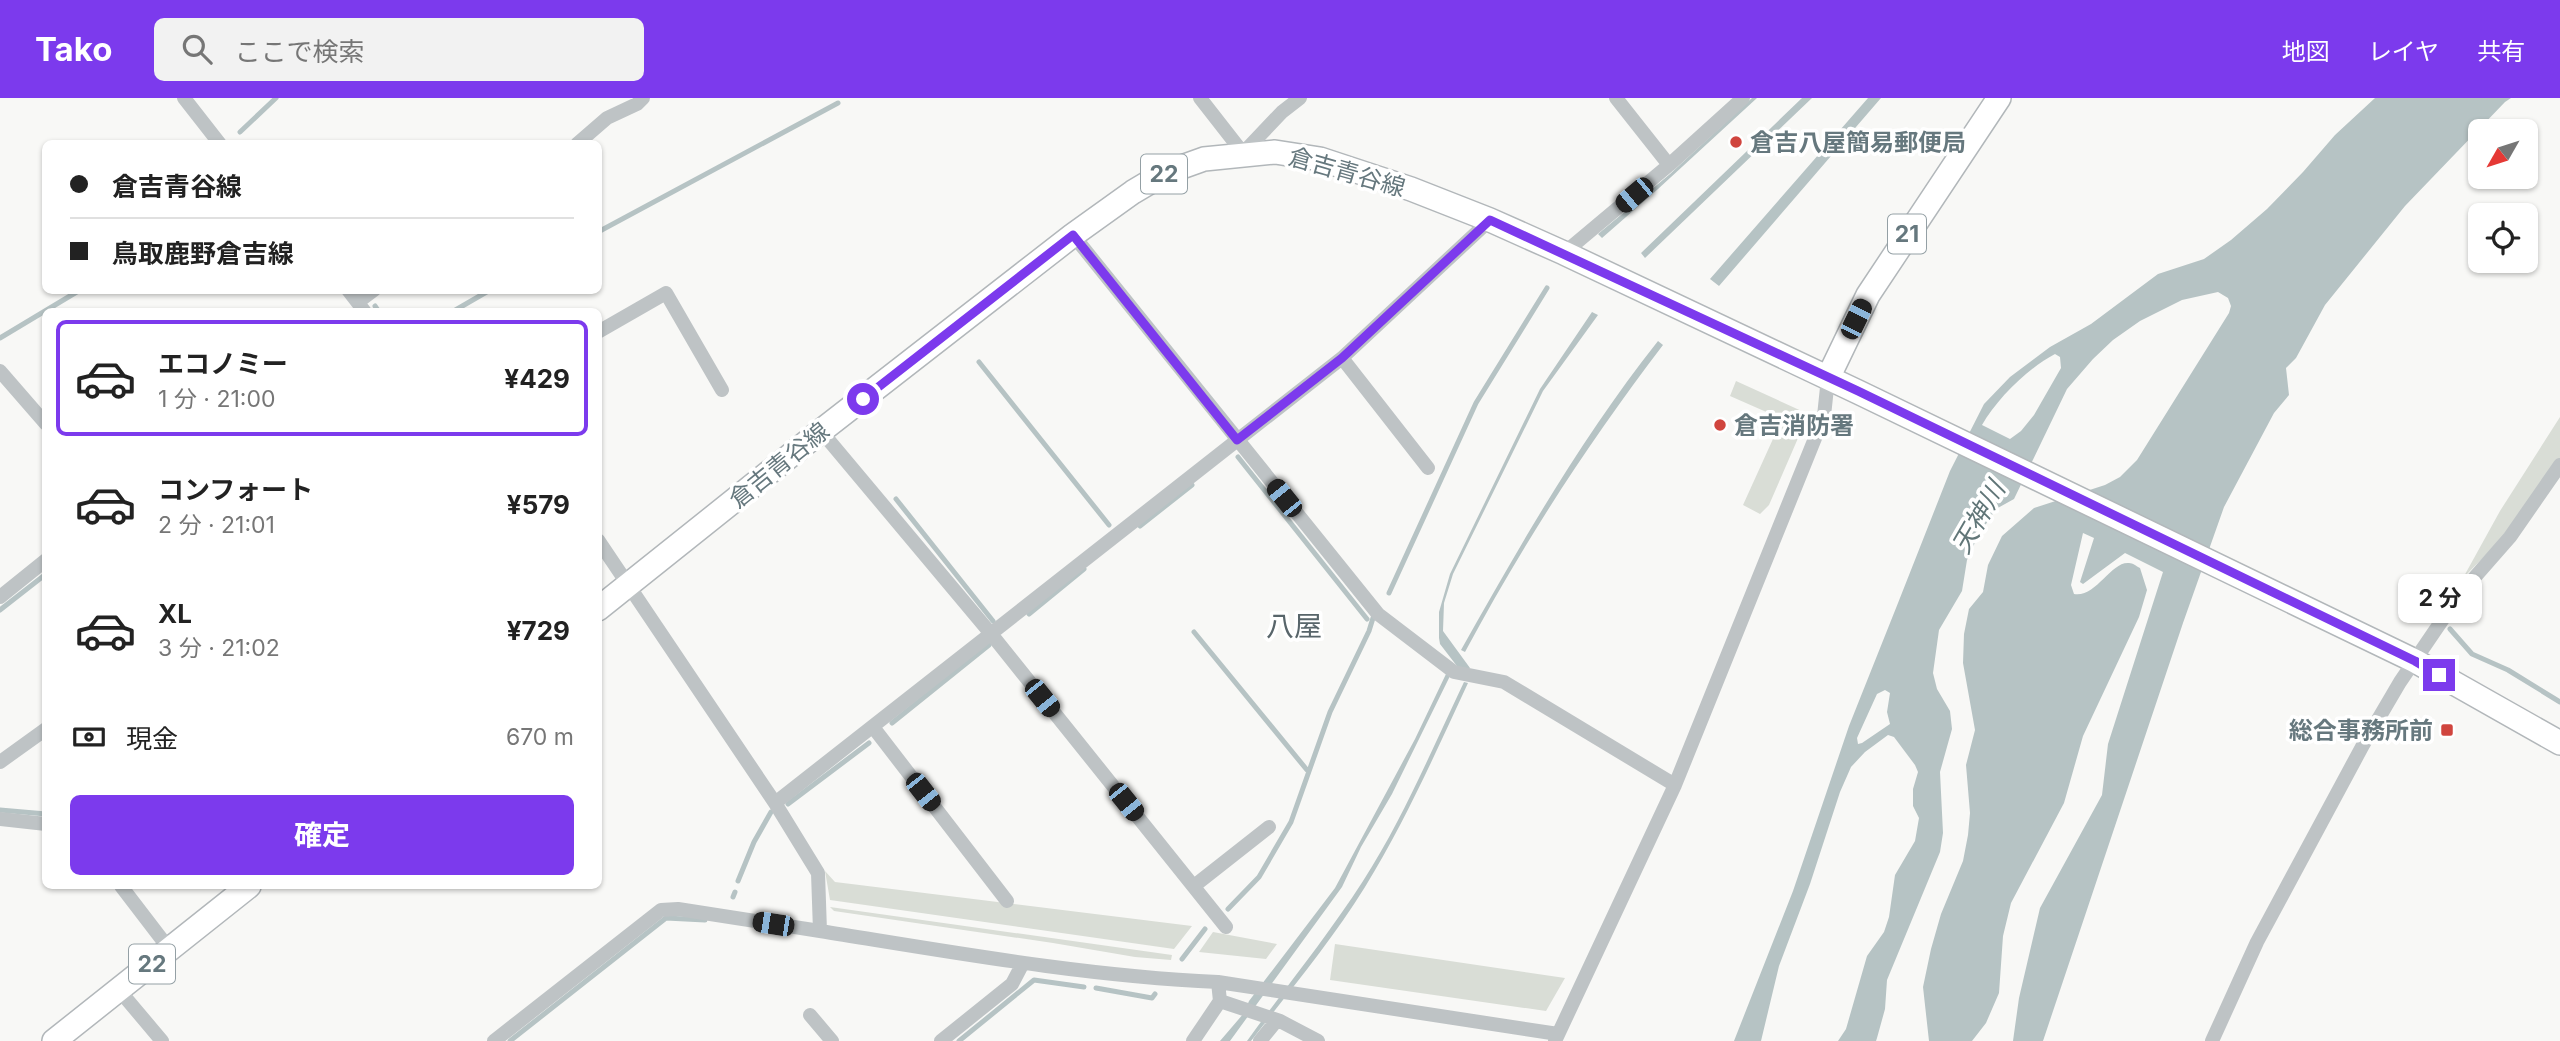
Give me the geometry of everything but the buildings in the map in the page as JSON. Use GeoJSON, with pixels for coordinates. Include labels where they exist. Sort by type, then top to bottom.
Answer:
{"type":"FeatureCollection","features":[{"type":"Feature","properties":{"kind":"main road","name":"21"},"geometry":{"type":"LineString","coordinates":[[1828,378],[1868,295],[1999,98]]}},
{"type":"Feature","properties":{"kind":"main road","name":"倉吉青谷線"},"geometry":{"type":"LineString","coordinates":[[602,606],[821,431],[1073,235],[1133,192],[1165,173],[1204,159],[1243,153],[1275,152],[1320,159],[1411,189],[1564,253],[2409,658],[2560,743]]}},
{"type":"Feature","properties":{"kind":"main road","name":"22"},"geometry":{"type":"LineString","coordinates":[[54,1041],[245,889]]}},
{"type":"Feature","properties":{"kind":"street"},"geometry":{"type":"LineString","coordinates":[[184,98],[217,140]]}},
{"type":"Feature","properties":{"kind":"street"},"geometry":{"type":"LineString","coordinates":[[582,140],[607,118],[637,104],[643,98]]}},
{"type":"Feature","properties":{"kind":"street"},"geometry":{"type":"LineString","coordinates":[[1200,98],[1243,153],[1282,112],[1300,98]]}},
{"type":"Feature","properties":{"kind":"street"},"geometry":{"type":"LineString","coordinates":[[1616,98],[1669,165]]}},
{"type":"Feature","properties":{"kind":"street"},"geometry":{"type":"LineString","coordinates":[[1564,253],[1669,165],[1743,98]]}},
{"type":"Feature","properties":{"kind":"street"},"geometry":{"type":"LineString","coordinates":[[775,803],[1342,358],[1490,220]]}},
{"type":"Feature","properties":{"kind":"street"},"geometry":{"type":"LineString","coordinates":[[1073,235],[1378,614],[1454,672],[1504,682],[1675,785]]}},
{"type":"Feature","properties":{"kind":"street"},"geometry":{"type":"LineString","coordinates":[[602,330],[666,293],[722,390]]}},
{"type":"Feature","properties":{"kind":"street"},"geometry":{"type":"LineString","coordinates":[[1342,358],[1428,468]]}},
{"type":"Feature","properties":{"kind":"street"},"geometry":{"type":"LineString","coordinates":[[0,371],[42,420]]}},
{"type":"Feature","properties":{"kind":"street"},"geometry":{"type":"LineString","coordinates":[[494,1041],[661,910],[678,909],[1023,962],[1160,980],[1251,986],[1557,1038],[1675,785],[1824,416],[1828,378]]}},
{"type":"Feature","properties":{"kind":"street"},"geometry":{"type":"LineString","coordinates":[[821,431],[992,635],[1226,927]]}},
{"type":"Feature","properties":{"kind":"street"},"geometry":{"type":"LineString","coordinates":[[2212,1041],[2257,942],[2356,757],[2400,682],[2409,658],[2459,594],[2510,537],[2560,465]]}},
{"type":"Feature","properties":{"kind":"street"},"geometry":{"type":"LineString","coordinates":[[602,546],[775,803],[818,873],[820,931]]}},
{"type":"Feature","properties":{"kind":"street"},"geometry":{"type":"LineString","coordinates":[[0,597],[42,563]]}},
{"type":"Feature","properties":{"kind":"street"},"geometry":{"type":"LineString","coordinates":[[873,727],[1007,901]]}},
{"type":"Feature","properties":{"kind":"street"},"geometry":{"type":"LineString","coordinates":[[0,762],[42,732]]}},
{"type":"Feature","properties":{"kind":"street"},"geometry":{"type":"LineString","coordinates":[[0,819],[42,824]]}},
{"type":"Feature","properties":{"kind":"street"},"geometry":{"type":"LineString","coordinates":[[1194,886],[1269,827]]}},
{"type":"Feature","properties":{"kind":"street"},"geometry":{"type":"LineString","coordinates":[[123,889],[170,950]]}},
{"type":"Feature","properties":{"kind":"street"},"geometry":{"type":"LineString","coordinates":[[941,1041],[1012,984],[1023,962]]}},
{"type":"Feature","properties":{"kind":"street"},"geometry":{"type":"LineString","coordinates":[[1193,1041],[1220,1001],[1218,982]]}},
{"type":"Feature","properties":{"kind":"street"},"geometry":{"type":"LineString","coordinates":[[119,990],[162,1041]]}},
{"type":"Feature","properties":{"kind":"street"},"geometry":{"type":"LineString","coordinates":[[1220,1001],[1277,1020],[1318,1041]]}},
{"type":"Feature","properties":{"kind":"street"},"geometry":{"type":"LineString","coordinates":[[810,1015],[832,1041]]}},
{"type":"Feature","properties":{"kind":"street"},"geometry":{"type":"LineString","coordinates":[[1260,1041],[1277,1020]]}},
{"type":"Feature","properties":{"kind":"shaded area"},"geometry":{"type":"Polygon","coordinates":[[[1736,381],[1806,413],[1802,429],[1769,505],[1760,514],[1743,505],[1782,419],[1730,396],[1736,381]]]}},
{"type":"Feature","properties":{"kind":"shaded area"},"geometry":{"type":"Polygon","coordinates":[[[2560,417],[2560,460],[2522,518],[2463,578],[2500,511],[2560,417]]]}},
{"type":"Feature","properties":{"kind":"shaded area"},"geometry":{"type":"Polygon","coordinates":[[[825,871],[835,882],[1192,926],[1174,949],[830,900],[825,871]]]}},
{"type":"Feature","properties":{"kind":"shaded area"},"geometry":{"type":"Polygon","coordinates":[[[830,907],[1172,955],[1171,960],[1135,957],[834,911],[830,907]]]}},
{"type":"Feature","properties":{"kind":"shaded area"},"geometry":{"type":"Polygon","coordinates":[[[1213,932],[1277,944],[1266,959],[1199,952],[1213,932]]]}},
{"type":"Feature","properties":{"kind":"shaded area"},"geometry":{"type":"Polygon","coordinates":[[[1335,944],[1565,978],[1546,1011],[1330,980],[1335,944]]]}},
{"type":"Feature","properties":{"kind":"water"},"geometry":{"type":"Polygon","coordinates":[[[1752,98],[1757,98],[1658,189],[1602,238],[1598,234],[1670,174],[1752,98]]]}},
{"type":"Feature","properties":{"kind":"water"},"geometry":{"type":"Polygon","coordinates":[[[1802,98],[1812,98],[1645,258],[1641,253],[1802,98]]]}},
{"type":"Feature","properties":{"kind":"water"},"geometry":{"type":"Polygon","coordinates":[[[1868,98],[1881,98],[1719,286],[1710,279],[1868,98]]]}},
{"type":"Feature","properties":{"kind":"water","name":"天神川"},"geometry":{"type":"Polygon","coordinates":[[[2375,98],[2511,98],[2489,119],[2468,119],[2468,140],[2405,206],[2325,305],[2296,358],[2286,368],[2289,395],[2274,413],[2224,507],[2043,1041],[2013,1041],[2019,998],[2040,908],[2102,795],[2108,744],[2163,572],[2125,553],[2083,584],[2080,582],[2094,538],[2083,533],[2071,585],[2074,594],[2089,591],[2122,564],[2132,564],[2140,568],[2147,590],[2139,617],[2083,736],[2064,803],[2011,903],[2003,936],[1999,993],[1986,1023],[1972,1041],[1929,1041],[1923,987],[1941,914],[1963,861],[1968,835],[1970,813],[1966,765],[1975,730],[1963,663],[1964,634],[1969,609],[1983,592],[1988,565],[2002,536],[2034,508],[2105,485],[2120,477],[2137,460],[2229,313],[2231,306],[2228,298],[2218,292],[2182,300],[2140,321],[2113,340],[2093,359],[2067,389],[2014,499],[1996,509],[1978,536],[1967,560],[1962,591],[1939,630],[1933,673],[1937,689],[1950,711],[1952,729],[1940,772],[1943,833],[1940,852],[1887,980],[1885,1009],[1876,1041],[1838,1041],[1846,1029],[1867,956],[1884,932],[1895,875],[1915,841],[1919,818],[1913,806],[1913,789],[1918,772],[1894,737],[1888,735],[1865,752],[1851,767],[1840,792],[1810,884],[1779,966],[1761,1041],[1734,1041],[1793,891],[1849,726],[1950,471],[1984,404],[2010,377],[2050,347],[2091,324],[2158,274],[2204,259],[2231,240],[2267,209],[2335,135],[2375,98]],[[2055,354],[2034,367],[1996,405],[1982,425],[2010,439],[2021,431],[2034,415],[2061,368],[2060,357],[2055,354]],[[1885,690],[1877,694],[1857,738],[1858,744],[1890,724],[1887,712],[1890,693],[1885,690]]]}},
{"type":"Feature","properties":{"kind":"water"},"geometry":{"type":"Polygon","coordinates":[[[1592,312],[1598,315],[1543,391],[1453,574],[1444,603],[1443,631],[1470,668],[1460,670],[1440,644],[1439,638],[1439,612],[1450,574],[1540,389],[1592,312]]]}},
{"type":"Feature","properties":{"kind":"water"},"geometry":{"type":"Polygon","coordinates":[[[1658,341],[1663,345],[1583,457],[1533,533],[1465,652],[1461,650],[1578,453],[1658,341]]]}},
{"type":"Feature","properties":{"kind":"water"},"geometry":{"type":"Polygon","coordinates":[[[1446,674],[1450,676],[1392,794],[1361,847],[1342,887],[1230,1041],[1220,1041],[1244,1013],[1249,1001],[1335,888],[1415,739],[1446,674]]]}},
{"type":"Feature","properties":{"kind":"water"},"geometry":{"type":"Polygon","coordinates":[[[1464,682],[1468,683],[1420,786],[1365,887],[1310,966],[1251,1041],[1247,1041],[1335,922],[1378,857],[1464,682]]]}},
{"type":"Feature","properties":{"kind":"waterway"},"geometry":{"type":"LineString","coordinates":[[240,132],[276,98]]}},
{"type":"Feature","properties":{"kind":"waterway"},"geometry":{"type":"LineString","coordinates":[[602,230],[838,103]]}},
{"type":"Feature","properties":{"kind":"waterway"},"geometry":{"type":"LineString","coordinates":[[1389,593],[1476,403],[1547,288]]}},
{"type":"Feature","properties":{"kind":"waterway"},"geometry":{"type":"LineString","coordinates":[[50,308],[73,294]]}},
{"type":"Feature","properties":{"kind":"waterway"},"geometry":{"type":"LineString","coordinates":[[459,308],[483,294]]}},
{"type":"Feature","properties":{"kind":"waterway"},"geometry":{"type":"LineString","coordinates":[[0,338],[42,313]]}},
{"type":"Feature","properties":{"kind":"waterway"},"geometry":{"type":"LineString","coordinates":[[979,362],[1109,525]]}},
{"type":"Feature","properties":{"kind":"waterway"},"geometry":{"type":"LineString","coordinates":[[1238,457],[1367,619]]}},
{"type":"Feature","properties":{"kind":"waterway"},"geometry":{"type":"LineString","coordinates":[[1140,526],[1192,485]]}},
{"type":"Feature","properties":{"kind":"waterway"},"geometry":{"type":"LineString","coordinates":[[896,499],[993,621]]}},
{"type":"Feature","properties":{"kind":"waterway"},"geometry":{"type":"LineString","coordinates":[[1029,614],[1084,569]]}},
{"type":"Feature","properties":{"kind":"waterway"},"geometry":{"type":"LineString","coordinates":[[0,610],[42,577]]}},
{"type":"Feature","properties":{"kind":"waterway"},"geometry":{"type":"LineString","coordinates":[[1228,909],[1259,877],[1291,822],[1330,712],[1373,618]]}},
{"type":"Feature","properties":{"kind":"waterway"},"geometry":{"type":"LineString","coordinates":[[2450,629],[2472,654],[2508,670],[2560,702]]}},
{"type":"Feature","properties":{"kind":"waterway"},"geometry":{"type":"LineString","coordinates":[[1194,632],[1307,770]]}},
{"type":"Feature","properties":{"kind":"waterway"},"geometry":{"type":"LineString","coordinates":[[892,723],[989,645]]}},
{"type":"Feature","properties":{"kind":"waterway"},"geometry":{"type":"LineString","coordinates":[[788,804],[869,743]]}},
{"type":"Feature","properties":{"kind":"waterway"},"geometry":{"type":"LineString","coordinates":[[0,810],[42,814]]}},
{"type":"Feature","properties":{"kind":"waterway"},"geometry":{"type":"LineString","coordinates":[[738,881],[754,842],[771,812]]}},
{"type":"Feature","properties":{"kind":"waterway"},"geometry":{"type":"LineString","coordinates":[[733,897],[735,892]]}},
{"type":"Feature","properties":{"kind":"waterway"},"geometry":{"type":"LineString","coordinates":[[510,1041],[666,918],[705,920]]}},
{"type":"Feature","properties":{"kind":"waterway"},"geometry":{"type":"LineString","coordinates":[[1182,959],[1205,929]]}},
{"type":"Feature","properties":{"kind":"waterway"},"geometry":{"type":"LineString","coordinates":[[959,1041],[1034,980],[1084,987]]}},
{"type":"Feature","properties":{"kind":"waterway"},"geometry":{"type":"LineString","coordinates":[[1096,988],[1152,998],[1155,994]]}},
{"type":"Feature","properties":{"kind":"place","name":"倉吉八屋簡易郵便局"},"geometry":{"type":"Point","coordinates":[1736,142]}},
{"type":"Feature","properties":{"kind":"place","name":"倉吉消防署"},"geometry":{"type":"Point","coordinates":[1720,425]}},
{"type":"Feature","properties":{"kind":"place","name":"総合事務所前"},"geometry":{"type":"Point","coordinates":[2447,730]}},
{"type":"Feature","properties":{"kind":"district","name":"八屋"},"geometry":{"type":"Point","coordinates":[1294,626]}},
{"type":"Feature","properties":{"kind":"route"},"geometry":{"type":"LineString","coordinates":[[863,399],[1073,235],[1237,440],[1342,358],[1490,220],[1858,391],[2439,675]]}}]}
